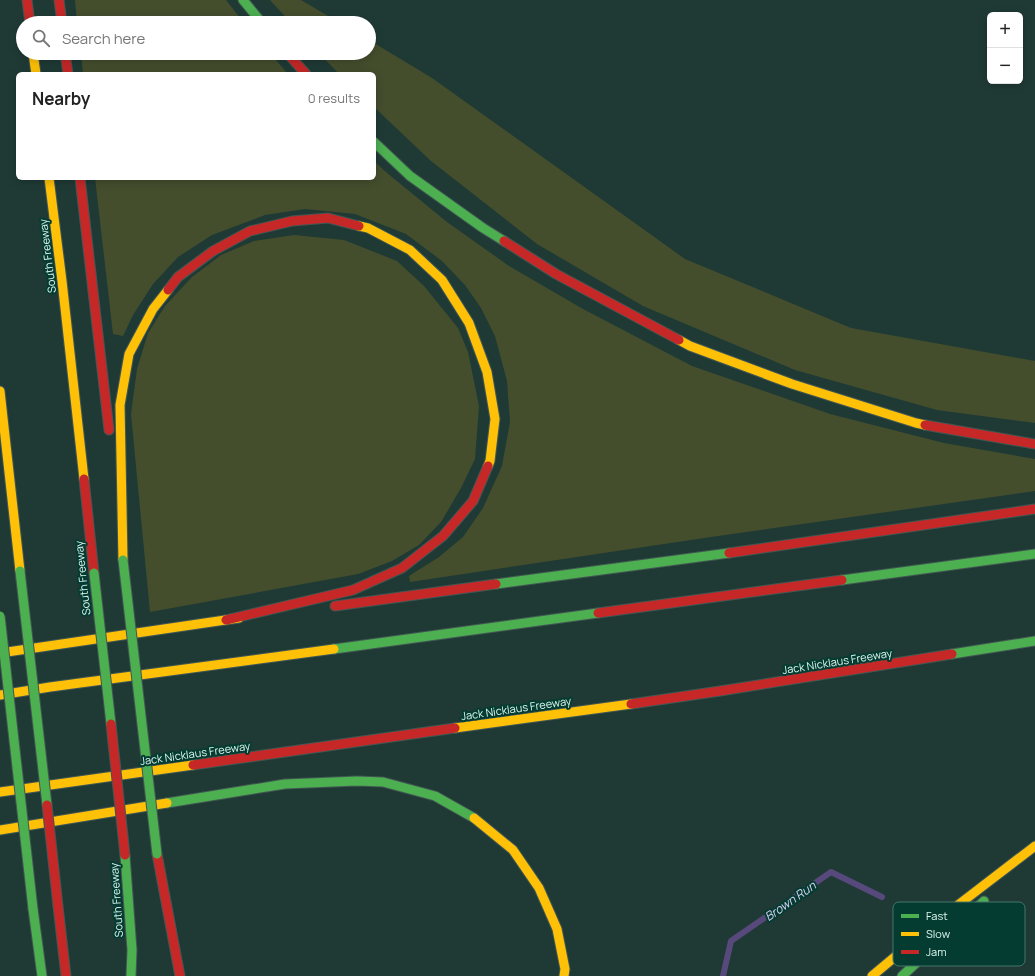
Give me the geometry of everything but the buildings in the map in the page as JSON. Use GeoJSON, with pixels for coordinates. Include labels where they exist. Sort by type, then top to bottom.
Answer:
{"type":"FeatureCollection","features":[{"type":"Feature","properties":{"kind":"highway"},"geometry":{"type":"LineString","coordinates":[[27,0],[29,16]]}},
{"type":"Feature","properties":{"kind":"highway"},"geometry":{"type":"LineString","coordinates":[[59,0],[61,16]]}},
{"type":"Feature","properties":{"kind":"highway"},"geometry":{"type":"LineString","coordinates":[[243,0],[256,16]]}},
{"type":"Feature","properties":{"kind":"highway"},"geometry":{"type":"LineString","coordinates":[[34,60],[36,72]]}},
{"type":"Feature","properties":{"kind":"highway"},"geometry":{"type":"LineString","coordinates":[[66,60],[68,72]]}},
{"type":"Feature","properties":{"kind":"highway"},"geometry":{"type":"LineString","coordinates":[[293,60],[304,72]]}},
{"type":"Feature","properties":{"kind":"highway"},"geometry":{"type":"LineString","coordinates":[[376,144],[410,176],[483,228],[556,274],[690,346],[792,384],[916,423],[1035,444]]}},
{"type":"Feature","properties":{"kind":"highway","name":"South Freeway"},"geometry":{"type":"LineString","coordinates":[[49,180],[62,281],[125,855],[132,950],[131,976]]}},
{"type":"Feature","properties":{"kind":"highway"},"geometry":{"type":"LineString","coordinates":[[80,180],[109,435]]}},
{"type":"Feature","properties":{"kind":"highway"},"geometry":{"type":"LineString","coordinates":[[123,560],[120,405],[128,354],[153,309],[178,277],[213,251],[250,231],[292,221],[328,218],[368,228],[410,250],[442,280],[469,323],[487,372],[495,419],[490,461],[473,501],[443,536],[402,568],[353,590],[226,620]]}},
{"type":"Feature","properties":{"kind":"highway"},"geometry":{"type":"LineString","coordinates":[[0,391],[66,976]]}},
{"type":"Feature","properties":{"kind":"highway"},"geometry":{"type":"LineString","coordinates":[[112,459],[171,976]]}},
{"type":"Feature","properties":{"kind":"highway"},"geometry":{"type":"LineString","coordinates":[[0,654],[226,620],[768,548],[1035,509]]}},
{"type":"Feature","properties":{"kind":"highway"},"geometry":{"type":"LineString","coordinates":[[0,695],[1035,554]]}},
{"type":"Feature","properties":{"kind":"highway"},"geometry":{"type":"LineString","coordinates":[[0,616],[42,976]]}},
{"type":"Feature","properties":{"kind":"highway","name":"Jack Nicklaus Freeway"},"geometry":{"type":"LineString","coordinates":[[0,792],[704,694],[1035,641]]}},
{"type":"Feature","properties":{"kind":"highway"},"geometry":{"type":"LineString","coordinates":[[0,830],[285,784],[357,781],[383,782],[435,796],[478,820],[513,850],[539,888],[557,928],[564,963],[564,976]]}},
{"type":"Feature","properties":{"kind":"highway"},"geometry":{"type":"LineString","coordinates":[[962,902],[1035,846]]}},
{"type":"Feature","properties":{"kind":"highway"},"geometry":{"type":"LineString","coordinates":[[1001,884],[1035,851]]}},
{"type":"Feature","properties":{"kind":"highway"},"geometry":{"type":"LineString","coordinates":[[157,854],[180,976]]}},
{"type":"Feature","properties":{"kind":"highway"},"geometry":{"type":"LineString","coordinates":[[982,902],[990,895]]}},
{"type":"Feature","properties":{"kind":"highway"},"geometry":{"type":"LineString","coordinates":[[132,950],[135,976]]}},
{"type":"Feature","properties":{"kind":"highway"},"geometry":{"type":"LineString","coordinates":[[872,976],[893,958]]}},
{"type":"Feature","properties":{"kind":"highway"},"geometry":{"type":"LineString","coordinates":[[902,976],[913,966]]}},
{"type":"Feature","properties":{"kind":"green space"},"geometry":{"type":"Polygon","coordinates":[[[75,0],[226,0],[239,16],[76,16],[75,0]]]}},
{"type":"Feature","properties":{"kind":"green space"},"geometry":{"type":"Polygon","coordinates":[[[270,0],[301,0],[328,16],[285,16],[270,0]]]}},
{"type":"Feature","properties":{"kind":"green space"},"geometry":{"type":"Polygon","coordinates":[[[376,44],[432,78],[685,259],[851,328],[1035,361],[1035,423],[937,410],[795,370],[643,306],[537,244],[431,161],[376,109],[376,72],[337,72],[326,60],[376,60],[376,44]]]}},
{"type":"Feature","properties":{"kind":"green space"},"geometry":{"type":"Polygon","coordinates":[[[82,60],[276,60],[286,72],[83,72],[82,60]]]}},
{"type":"Feature","properties":{"kind":"green space"},"geometry":{"type":"Polygon","coordinates":[[[376,163],[447,222],[509,266],[583,309],[692,366],[830,414],[944,443],[1035,459],[1035,491],[410,582],[409,576],[439,557],[463,537],[483,508],[502,466],[510,422],[507,381],[495,336],[481,308],[465,285],[442,261],[406,234],[355,214],[305,209],[265,215],[212,235],[178,257],[153,284],[133,315],[123,336],[113,334],[95,180],[376,180],[376,163]]]}},
{"type":"Feature","properties":{"kind":"green space"},"geometry":{"type":"Polygon","coordinates":[[[294,235],[344,240],[397,261],[424,286],[458,328],[468,352],[479,406],[475,459],[461,488],[441,522],[419,545],[392,561],[358,574],[150,612],[131,414],[137,369],[148,333],[165,306],[192,277],[221,255],[254,241],[294,235]]]}},
{"type":"Feature","properties":{"kind":"waterway","name":"Brown Run"},"geometry":{"type":"LineString","coordinates":[[723,976],[731,941],[831,872],[882,897]]}},
{"type":"Feature","properties":{"kind":"traffic: fast"},"geometry":{"type":"LineString","coordinates":[[243,0],[256,16]]}},
{"type":"Feature","properties":{"kind":"traffic: fast"},"geometry":{"type":"LineString","coordinates":[[376,144],[410,176],[483,228],[504,241]]}},
{"type":"Feature","properties":{"kind":"traffic: fast"},"geometry":{"type":"LineString","coordinates":[[496,584],[729,553]]}},
{"type":"Feature","properties":{"kind":"traffic: fast"},"geometry":{"type":"LineString","coordinates":[[842,580],[1035,554]]}},
{"type":"Feature","properties":{"kind":"traffic: fast"},"geometry":{"type":"LineString","coordinates":[[123,560],[157,854]]}},
{"type":"Feature","properties":{"kind":"traffic: fast"},"geometry":{"type":"LineString","coordinates":[[20,571],[47,805]]}},
{"type":"Feature","properties":{"kind":"traffic: fast"},"geometry":{"type":"LineString","coordinates":[[94,573],[111,724]]}},
{"type":"Feature","properties":{"kind":"traffic: fast"},"geometry":{"type":"LineString","coordinates":[[334,649],[598,613]]}},
{"type":"Feature","properties":{"kind":"traffic: fast"},"geometry":{"type":"LineString","coordinates":[[0,616],[33,909]]}},
{"type":"Feature","properties":{"kind":"traffic: fast"},"geometry":{"type":"LineString","coordinates":[[952,654],[1035,641]]}},
{"type":"Feature","properties":{"kind":"traffic: fast"},"geometry":{"type":"LineString","coordinates":[[167,803],[285,784],[357,781],[383,782],[435,796],[474,818]]}},
{"type":"Feature","properties":{"kind":"traffic: fast"},"geometry":{"type":"LineString","coordinates":[[125,855],[132,950],[131,976]]}},
{"type":"Feature","properties":{"kind":"traffic: fast"},"geometry":{"type":"LineString","coordinates":[[33,909],[42,976]]}},
{"type":"Feature","properties":{"kind":"traffic: fast"},"geometry":{"type":"LineString","coordinates":[[902,976],[913,966]]}},
{"type":"Feature","properties":{"kind":"traffic: slow"},"geometry":{"type":"LineString","coordinates":[[34,60],[36,72]]}},
{"type":"Feature","properties":{"kind":"traffic: slow"},"geometry":{"type":"LineString","coordinates":[[49,180],[84,479]]}},
{"type":"Feature","properties":{"kind":"traffic: slow"},"geometry":{"type":"LineString","coordinates":[[359,226],[368,228],[410,250],[442,280],[469,323],[487,372],[495,419],[490,461],[488,466]]}},
{"type":"Feature","properties":{"kind":"traffic: slow"},"geometry":{"type":"LineString","coordinates":[[123,560],[120,405],[129,354],[153,309],[168,290]]}},
{"type":"Feature","properties":{"kind":"traffic: slow"},"geometry":{"type":"LineString","coordinates":[[679,340],[690,346],[792,384],[925,425]]}},
{"type":"Feature","properties":{"kind":"traffic: slow"},"geometry":{"type":"LineString","coordinates":[[0,391],[20,571]]}},
{"type":"Feature","properties":{"kind":"traffic: slow"},"geometry":{"type":"LineString","coordinates":[[0,653],[239,618]]}},
{"type":"Feature","properties":{"kind":"traffic: slow"},"geometry":{"type":"LineString","coordinates":[[0,695],[334,649]]}},
{"type":"Feature","properties":{"kind":"traffic: slow"},"geometry":{"type":"LineString","coordinates":[[455,728],[631,704]]}},
{"type":"Feature","properties":{"kind":"traffic: slow"},"geometry":{"type":"LineString","coordinates":[[0,792],[193,765]]}},
{"type":"Feature","properties":{"kind":"traffic: slow"},"geometry":{"type":"LineString","coordinates":[[0,830],[167,803]]}},
{"type":"Feature","properties":{"kind":"traffic: slow"},"geometry":{"type":"LineString","coordinates":[[474,818],[513,850],[539,888],[557,929],[565,969],[564,976]]}},
{"type":"Feature","properties":{"kind":"traffic: slow"},"geometry":{"type":"LineString","coordinates":[[962,902],[1035,846]]}},
{"type":"Feature","properties":{"kind":"traffic: slow"},"geometry":{"type":"LineString","coordinates":[[872,976],[893,958]]}},
{"type":"Feature","properties":{"kind":"traffic: jam"},"geometry":{"type":"LineString","coordinates":[[27,0],[29,16]]}},
{"type":"Feature","properties":{"kind":"traffic: jam"},"geometry":{"type":"LineString","coordinates":[[59,0],[61,16]]}},
{"type":"Feature","properties":{"kind":"traffic: jam"},"geometry":{"type":"LineString","coordinates":[[66,60],[68,72]]}},
{"type":"Feature","properties":{"kind":"traffic: jam"},"geometry":{"type":"LineString","coordinates":[[293,60],[304,72]]}},
{"type":"Feature","properties":{"kind":"traffic: jam"},"geometry":{"type":"LineString","coordinates":[[80,180],[109,430]]}},
{"type":"Feature","properties":{"kind":"traffic: jam"},"geometry":{"type":"LineString","coordinates":[[168,290],[178,277],[213,251],[250,231],[292,221],[328,218],[359,226]]}},
{"type":"Feature","properties":{"kind":"traffic: jam"},"geometry":{"type":"LineString","coordinates":[[504,241],[556,274],[679,340]]}},
{"type":"Feature","properties":{"kind":"traffic: jam"},"geometry":{"type":"LineString","coordinates":[[925,425],[1035,444]]}},
{"type":"Feature","properties":{"kind":"traffic: jam"},"geometry":{"type":"LineString","coordinates":[[226,620],[353,590],[402,568],[443,536],[473,501],[488,466]]}},
{"type":"Feature","properties":{"kind":"traffic: jam"},"geometry":{"type":"LineString","coordinates":[[84,479],[94,573]]}},
{"type":"Feature","properties":{"kind":"traffic: jam"},"geometry":{"type":"LineString","coordinates":[[729,553],[1035,509]]}},
{"type":"Feature","properties":{"kind":"traffic: jam"},"geometry":{"type":"LineString","coordinates":[[598,613],[842,580]]}},
{"type":"Feature","properties":{"kind":"traffic: jam"},"geometry":{"type":"LineString","coordinates":[[335,606],[496,584]]}},
{"type":"Feature","properties":{"kind":"traffic: jam"},"geometry":{"type":"LineString","coordinates":[[631,704],[952,654]]}},
{"type":"Feature","properties":{"kind":"traffic: jam"},"geometry":{"type":"LineString","coordinates":[[111,724],[125,855]]}},
{"type":"Feature","properties":{"kind":"traffic: jam"},"geometry":{"type":"LineString","coordinates":[[193,765],[455,728]]}},
{"type":"Feature","properties":{"kind":"traffic: jam"},"geometry":{"type":"LineString","coordinates":[[47,805],[58,906]]}},
{"type":"Feature","properties":{"kind":"traffic: jam"},"geometry":{"type":"LineString","coordinates":[[157,854],[180,976]]}},
{"type":"Feature","properties":{"kind":"traffic: jam"},"geometry":{"type":"LineString","coordinates":[[58,906],[66,976]]}}]}
